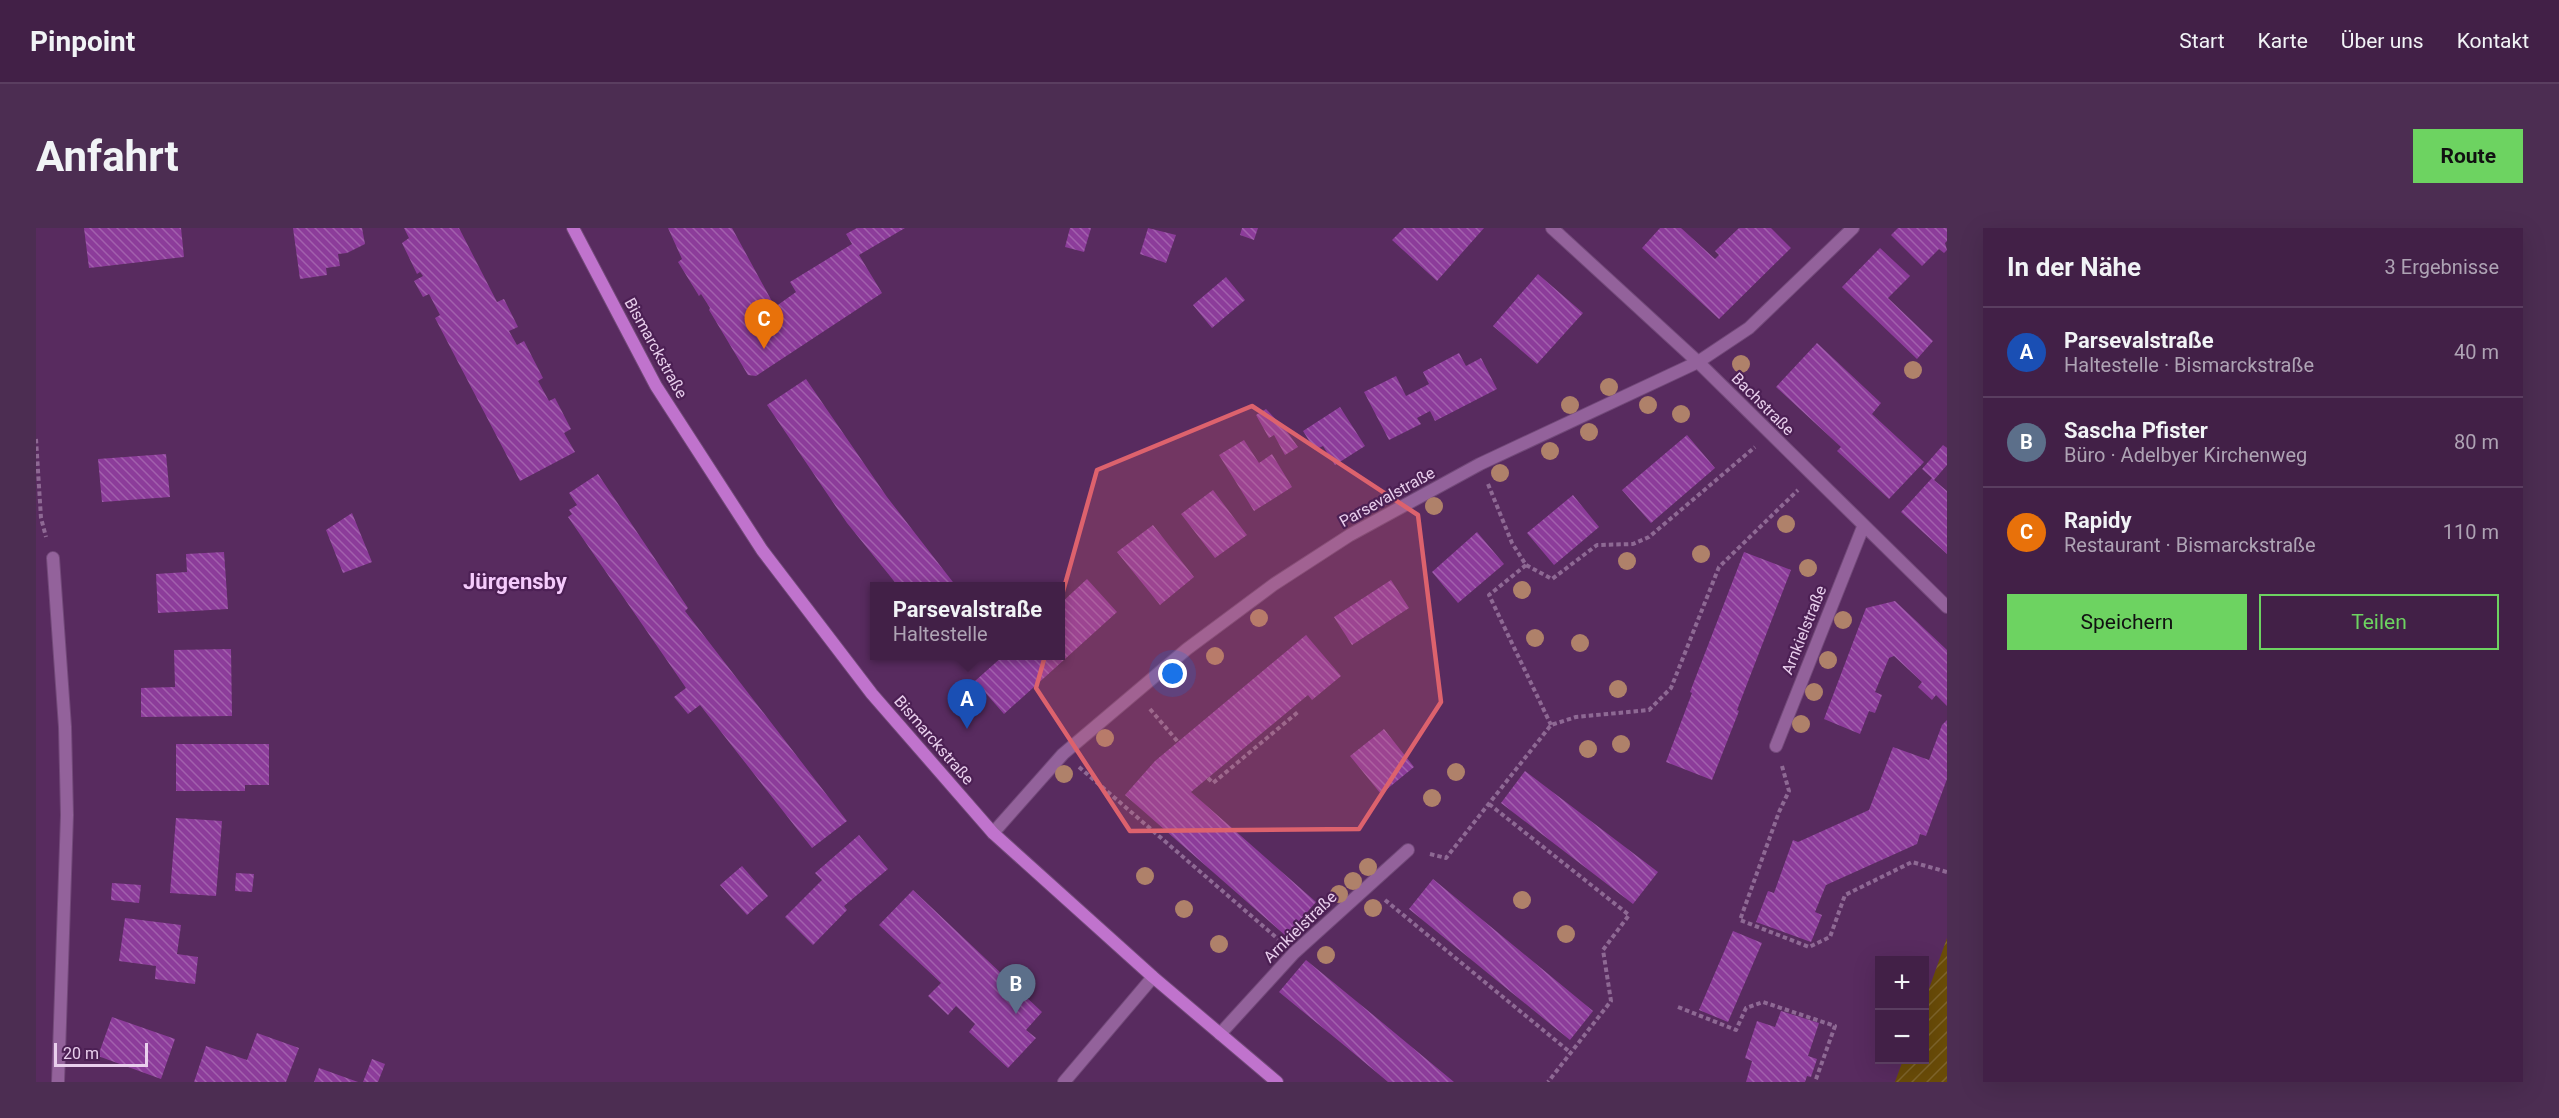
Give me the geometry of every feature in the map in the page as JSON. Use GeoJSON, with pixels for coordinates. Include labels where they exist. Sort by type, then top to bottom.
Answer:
{"type":"FeatureCollection","features":[{"type":"Feature","properties":{"kind":"main road","name":"Bismarckstraße"},"geometry":{"type":"LineString","coordinates":[[573,228],[656,386],[762,550],[872,694],[993,833],[1153,977],[1277,1082]]}},
{"type":"Feature","properties":{"kind":"street","name":"Bachstraße"},"geometry":{"type":"LineString","coordinates":[[1552,228],[1698,362],[1863,527],[1947,607]]}},
{"type":"Feature","properties":{"kind":"street","name":"Parsevalstraße"},"geometry":{"type":"LineString","coordinates":[[993,833],[1063,754],[1187,649],[1273,585],[1350,535],[1480,464],[1698,362],[1749,328],[1853,228]]}},
{"type":"Feature","properties":{"kind":"street","name":"Arnkielstraße"},"geometry":{"type":"LineString","coordinates":[[1776,746],[1863,527]]}},
{"type":"Feature","properties":{"kind":"street"},"geometry":{"type":"LineString","coordinates":[[52,558],[64,727],[67,815],[58,1082]]}},
{"type":"Feature","properties":{"kind":"street","name":"Arnkielstraße"},"geometry":{"type":"LineString","coordinates":[[1220,1034],[1294,953],[1408,850]]}},
{"type":"Feature","properties":{"kind":"street"},"geometry":{"type":"LineString","coordinates":[[1064,1082],[1153,977]]}},
{"type":"Feature","properties":{"kind":"path"},"geometry":{"type":"LineString","coordinates":[[1480,464],[1512,543],[1526,565],[1552,579],[1597,545],[1633,544],[1649,537],[1770,434]]}},
{"type":"Feature","properties":{"kind":"path"},"geometry":{"type":"LineString","coordinates":[[36,439],[41,518],[52,558]]}},
{"type":"Feature","properties":{"kind":"path"},"geometry":{"type":"LineString","coordinates":[[1408,850],[1446,858],[1551,725],[1576,717],[1649,710],[1671,688],[1719,567],[1813,476]]}},
{"type":"Feature","properties":{"kind":"path"},"geometry":{"type":"LineString","coordinates":[[1526,565],[1489,595],[1551,725]]}},
{"type":"Feature","properties":{"kind":"path"},"geometry":{"type":"LineString","coordinates":[[1136,692],[1178,742]]}},
{"type":"Feature","properties":{"kind":"path"},"geometry":{"type":"LineString","coordinates":[[1208,778],[1213,783],[1298,712]]}},
{"type":"Feature","properties":{"kind":"path"},"geometry":{"type":"LineString","coordinates":[[1776,746],[1789,791],[1779,812],[1740,920],[1809,947],[1830,937],[1845,895],[1912,862],[1947,872]]}},
{"type":"Feature","properties":{"kind":"path"},"geometry":{"type":"LineString","coordinates":[[1063,754],[1294,953]]}},
{"type":"Feature","properties":{"kind":"path"},"geometry":{"type":"LineString","coordinates":[[1489,804],[1629,915],[1603,950],[1611,1001],[1548,1082]]}},
{"type":"Feature","properties":{"kind":"path"},"geometry":{"type":"LineString","coordinates":[[1368,886],[1571,1053]]}},
{"type":"Feature","properties":{"kind":"path"},"geometry":{"type":"LineString","coordinates":[[1678,1007],[1736,1030],[1746,1008],[1763,1002],[1835,1026],[1815,1082]]}},
{"type":"Feature","properties":{"kind":"highlighted area"},"geometry":{"type":"Polygon","coordinates":[[[1252,406],[1418,515],[1441,702],[1359,829],[1130,831],[1036,688],[1097,470],[1252,406]]]}},
{"type":"Feature","properties":{"kind":"shaded area"},"geometry":{"type":"Polygon","coordinates":[[[1947,938],[1947,1082],[1895,1082],[1902,1064],[1929,1064],[1929,989],[1947,938]]]}},
{"type":"Feature","properties":{"kind":"building"},"geometry":{"type":"Polygon","coordinates":[[[84,228],[181,228],[184,257],[89,268],[84,228]]]}},
{"type":"Feature","properties":{"kind":"building"},"geometry":{"type":"Polygon","coordinates":[[[293,228],[362,228],[365,244],[347,253],[338,254],[340,266],[326,268],[327,275],[300,279],[293,228]]]}},
{"type":"Feature","properties":{"kind":"building"},"geometry":{"type":"Polygon","coordinates":[[[404,228],[459,228],[497,302],[504,299],[518,327],[509,331],[517,345],[524,341],[543,378],[538,381],[549,401],[555,398],[571,429],[564,433],[575,452],[520,481],[435,318],[440,315],[429,294],[423,297],[414,281],[423,276],[420,272],[417,274],[402,243],[409,238],[404,228]]]}},
{"type":"Feature","properties":{"kind":"building"},"geometry":{"type":"Polygon","coordinates":[[[668,228],[732,228],[775,307],[796,292],[790,282],[852,244],[846,234],[857,228],[905,228],[859,255],[882,293],[756,376],[748,375],[709,310],[710,308],[701,294],[699,296],[678,262],[682,259],[668,228]]]}},
{"type":"Feature","properties":{"kind":"building"},"geometry":{"type":"Polygon","coordinates":[[[1070,228],[1091,228],[1084,252],[1065,247],[1070,228]]]}},
{"type":"Feature","properties":{"kind":"building"},"geometry":{"type":"Polygon","coordinates":[[[1148,228],[1176,235],[1166,263],[1140,254],[1148,228]]]}},
{"type":"Feature","properties":{"kind":"building"},"geometry":{"type":"Polygon","coordinates":[[[1242,228],[1258,228],[1254,240],[1240,235],[1242,228]]]}},
{"type":"Feature","properties":{"kind":"building"},"geometry":{"type":"Polygon","coordinates":[[[1404,228],[1484,228],[1437,281],[1392,240],[1404,228]]]}},
{"type":"Feature","properties":{"kind":"building"},"geometry":{"type":"Polygon","coordinates":[[[1660,228],[1681,228],[1715,259],[1719,255],[1715,251],[1739,228],[1771,228],[1791,248],[1719,319],[1642,248],[1660,228]]]}},
{"type":"Feature","properties":{"kind":"building"},"geometry":{"type":"Polygon","coordinates":[[[1898,228],[1947,228],[1945,243],[1947,250],[1944,253],[1939,249],[1922,266],[1891,235],[1898,228]]]}},
{"type":"Feature","properties":{"kind":"building"},"geometry":{"type":"Polygon","coordinates":[[[1880,248],[1910,276],[1888,298],[1933,341],[1917,359],[1842,287],[1880,248]]]}},
{"type":"Feature","properties":{"kind":"building"},"geometry":{"type":"Polygon","coordinates":[[[1538,274],[1583,313],[1537,364],[1493,326],[1538,274]]]}},
{"type":"Feature","properties":{"kind":"building"},"geometry":{"type":"Polygon","coordinates":[[[1226,277],[1245,300],[1212,328],[1193,305],[1226,277]]]}},
{"type":"Feature","properties":{"kind":"building"},"geometry":{"type":"Polygon","coordinates":[[[1817,343],[1881,403],[1872,414],[1924,462],[1889,499],[1837,451],[1841,447],[1776,387],[1817,343]]]}},
{"type":"Feature","properties":{"kind":"building"},"geometry":{"type":"Polygon","coordinates":[[[1459,353],[1466,366],[1481,358],[1497,389],[1435,421],[1430,411],[1417,418],[1421,424],[1389,440],[1364,392],[1396,376],[1406,396],[1429,384],[1423,372],[1459,353]]]}},
{"type":"Feature","properties":{"kind":"building"},"geometry":{"type":"Polygon","coordinates":[[[806,379],[887,497],[953,582],[895,582],[847,523],[767,405],[806,379]]]}},
{"type":"Feature","properties":{"kind":"building"},"geometry":{"type":"Polygon","coordinates":[[[1340,407],[1365,446],[1335,465],[1323,446],[1315,450],[1303,431],[1340,407]]]}},
{"type":"Feature","properties":{"kind":"building"},"geometry":{"type":"Polygon","coordinates":[[[1266,409],[1298,447],[1285,455],[1274,435],[1269,438],[1256,415],[1266,409]]]}},
{"type":"Feature","properties":{"kind":"building"},"geometry":{"type":"Polygon","coordinates":[[[1687,435],[1715,468],[1651,523],[1622,490],[1687,435]]]}},
{"type":"Feature","properties":{"kind":"building"},"geometry":{"type":"Polygon","coordinates":[[[1244,440],[1259,463],[1272,454],[1292,487],[1254,511],[1219,455],[1244,440]]]}},
{"type":"Feature","properties":{"kind":"building"},"geometry":{"type":"Polygon","coordinates":[[[1943,445],[1947,448],[1947,465],[1934,480],[1947,491],[1947,554],[1901,512],[1932,478],[1922,469],[1943,445]]]}},
{"type":"Feature","properties":{"kind":"building"},"geometry":{"type":"Polygon","coordinates":[[[166,454],[170,497],[102,502],[98,459],[166,454]]]}},
{"type":"Feature","properties":{"kind":"building"},"geometry":{"type":"Polygon","coordinates":[[[598,474],[688,608],[685,611],[847,821],[812,848],[700,705],[688,714],[674,697],[686,688],[568,517],[572,514],[569,510],[577,505],[569,493],[598,474]]]}},
{"type":"Feature","properties":{"kind":"building"},"geometry":{"type":"Polygon","coordinates":[[[1213,490],[1247,535],[1215,558],[1181,514],[1213,490]]]}},
{"type":"Feature","properties":{"kind":"building"},"geometry":{"type":"Polygon","coordinates":[[[1573,495],[1599,527],[1554,565],[1527,533],[1573,495]]]}},
{"type":"Feature","properties":{"kind":"building"},"geometry":{"type":"Polygon","coordinates":[[[352,513],[372,562],[343,573],[326,530],[352,513]]]}},
{"type":"Feature","properties":{"kind":"building"},"geometry":{"type":"Polygon","coordinates":[[[1153,525],[1194,577],[1160,605],[1117,552],[1153,525]]]}},
{"type":"Feature","properties":{"kind":"building"},"geometry":{"type":"Polygon","coordinates":[[[1477,532],[1504,564],[1458,603],[1432,572],[1477,532]]]}},
{"type":"Feature","properties":{"kind":"building"},"geometry":{"type":"Polygon","coordinates":[[[224,552],[228,609],[158,613],[156,574],[187,572],[186,554],[224,552]]]}},
{"type":"Feature","properties":{"kind":"building"},"geometry":{"type":"Polygon","coordinates":[[[1744,552],[1791,570],[1712,780],[1666,762],[1692,693],[1690,692],[1744,552]]]}},
{"type":"Feature","properties":{"kind":"building"},"geometry":{"type":"Polygon","coordinates":[[[1087,579],[1117,612],[1065,659],[1065,599],[1087,579]]]}},
{"type":"Feature","properties":{"kind":"building"},"geometry":{"type":"Polygon","coordinates":[[[1391,580],[1409,608],[1352,645],[1334,617],[1391,580]]]}},
{"type":"Feature","properties":{"kind":"building"},"geometry":{"type":"Polygon","coordinates":[[[1895,601],[1947,650],[1947,706],[1936,695],[1932,700],[1918,687],[1922,682],[1894,656],[1889,658],[1875,692],[1882,695],[1875,713],[1869,711],[1860,734],[1824,719],[1866,608],[1895,601]]]}},
{"type":"Feature","properties":{"kind":"building"},"geometry":{"type":"Polygon","coordinates":[[[1306,635],[1341,676],[1312,700],[1308,695],[1191,792],[1316,902],[1286,936],[1125,795],[1155,761],[1306,635]]]}},
{"type":"Feature","properties":{"kind":"building"},"geometry":{"type":"Polygon","coordinates":[[[231,649],[232,716],[141,717],[141,688],[175,687],[174,650],[231,649]]]}},
{"type":"Feature","properties":{"kind":"building"},"geometry":{"type":"Polygon","coordinates":[[[999,660],[1064,660],[1004,714],[975,681],[999,660]]]}},
{"type":"Feature","properties":{"kind":"building"},"geometry":{"type":"Polygon","coordinates":[[[1947,720],[1947,779],[1926,836],[1920,834],[1917,844],[1826,885],[1815,912],[1822,915],[1811,942],[1756,922],[1768,891],[1774,893],[1793,840],[1798,842],[1869,810],[1893,747],[1929,760],[1942,725],[1947,720]]]}},
{"type":"Feature","properties":{"kind":"building"},"geometry":{"type":"Polygon","coordinates":[[[1384,729],[1414,767],[1381,794],[1350,756],[1384,729]]]}},
{"type":"Feature","properties":{"kind":"building"},"geometry":{"type":"Polygon","coordinates":[[[176,744],[269,744],[269,785],[245,785],[245,791],[176,791],[176,744]]]}},
{"type":"Feature","properties":{"kind":"building"},"geometry":{"type":"Polygon","coordinates":[[[1525,771],[1658,872],[1633,904],[1501,803],[1525,771]]]}},
{"type":"Feature","properties":{"kind":"building"},"geometry":{"type":"Polygon","coordinates":[[[176,818],[222,821],[216,896],[170,893],[176,818]]]}},
{"type":"Feature","properties":{"kind":"building"},"geometry":{"type":"Polygon","coordinates":[[[859,835],[888,869],[844,906],[847,910],[813,945],[785,917],[822,880],[815,873],[859,835]]]}},
{"type":"Feature","properties":{"kind":"building"},"geometry":{"type":"Polygon","coordinates":[[[742,866],[768,896],[747,915],[720,885],[742,866]]]}},
{"type":"Feature","properties":{"kind":"building"},"geometry":{"type":"Polygon","coordinates":[[[236,873],[254,874],[252,892],[235,891],[236,873]]]}},
{"type":"Feature","properties":{"kind":"building"},"geometry":{"type":"Polygon","coordinates":[[[1433,879],[1593,1011],[1570,1040],[1409,909],[1433,879]]]}},
{"type":"Feature","properties":{"kind":"building"},"geometry":{"type":"Polygon","coordinates":[[[112,883],[141,885],[139,903],[111,900],[112,883]]]}},
{"type":"Feature","properties":{"kind":"building"},"geometry":{"type":"Polygon","coordinates":[[[913,890],[1042,1012],[1026,1030],[1036,1038],[1008,1068],[969,1032],[975,1024],[956,1006],[948,1015],[928,996],[941,983],[879,925],[913,890]]]}},
{"type":"Feature","properties":{"kind":"building"},"geometry":{"type":"Polygon","coordinates":[[[125,918],[181,925],[177,954],[198,957],[195,984],[155,979],[156,966],[119,961],[125,918]]]}},
{"type":"Feature","properties":{"kind":"building"},"geometry":{"type":"Polygon","coordinates":[[[1733,931],[1762,943],[1728,1022],[1699,1010],[1733,931]]]}},
{"type":"Feature","properties":{"kind":"building"},"geometry":{"type":"Polygon","coordinates":[[[1306,960],[1454,1082],[1388,1082],[1279,992],[1306,960]]]}},
{"type":"Feature","properties":{"kind":"building"},"geometry":{"type":"Polygon","coordinates":[[[1781,1011],[1819,1023],[1808,1056],[1817,1059],[1811,1077],[1807,1076],[1805,1082],[1746,1082],[1752,1061],[1745,1058],[1757,1021],[1775,1027],[1781,1011]]]}},
{"type":"Feature","properties":{"kind":"building"},"geometry":{"type":"Polygon","coordinates":[[[112,1017],[175,1039],[161,1079],[98,1056],[112,1017]]]}},
{"type":"Feature","properties":{"kind":"building"},"geometry":{"type":"Polygon","coordinates":[[[257,1033],[299,1048],[286,1082],[194,1082],[206,1046],[247,1060],[257,1033]]]}},
{"type":"Feature","properties":{"kind":"building"},"geometry":{"type":"Polygon","coordinates":[[[372,1059],[385,1064],[378,1082],[363,1082],[372,1059]]]}},
{"type":"Feature","properties":{"kind":"building"},"geometry":{"type":"Polygon","coordinates":[[[319,1068],[358,1082],[314,1082],[319,1068]]]}},
{"type":"Feature","properties":{"kind":"place","name":"Rapidy"},"geometry":{"type":"Point","coordinates":[764,349]}},
{"type":"Feature","properties":{"kind":"place","name":"Parsevalstraße"},"geometry":{"type":"Point","coordinates":[967,729]}},
{"type":"Feature","properties":{"kind":"place","name":"Sascha Pfister"},"geometry":{"type":"Point","coordinates":[1016,1014]}},
{"type":"Feature","properties":{"kind":"district","name":"Jürgensby"},"geometry":{"type":"Point","coordinates":[515,581]}}]}
